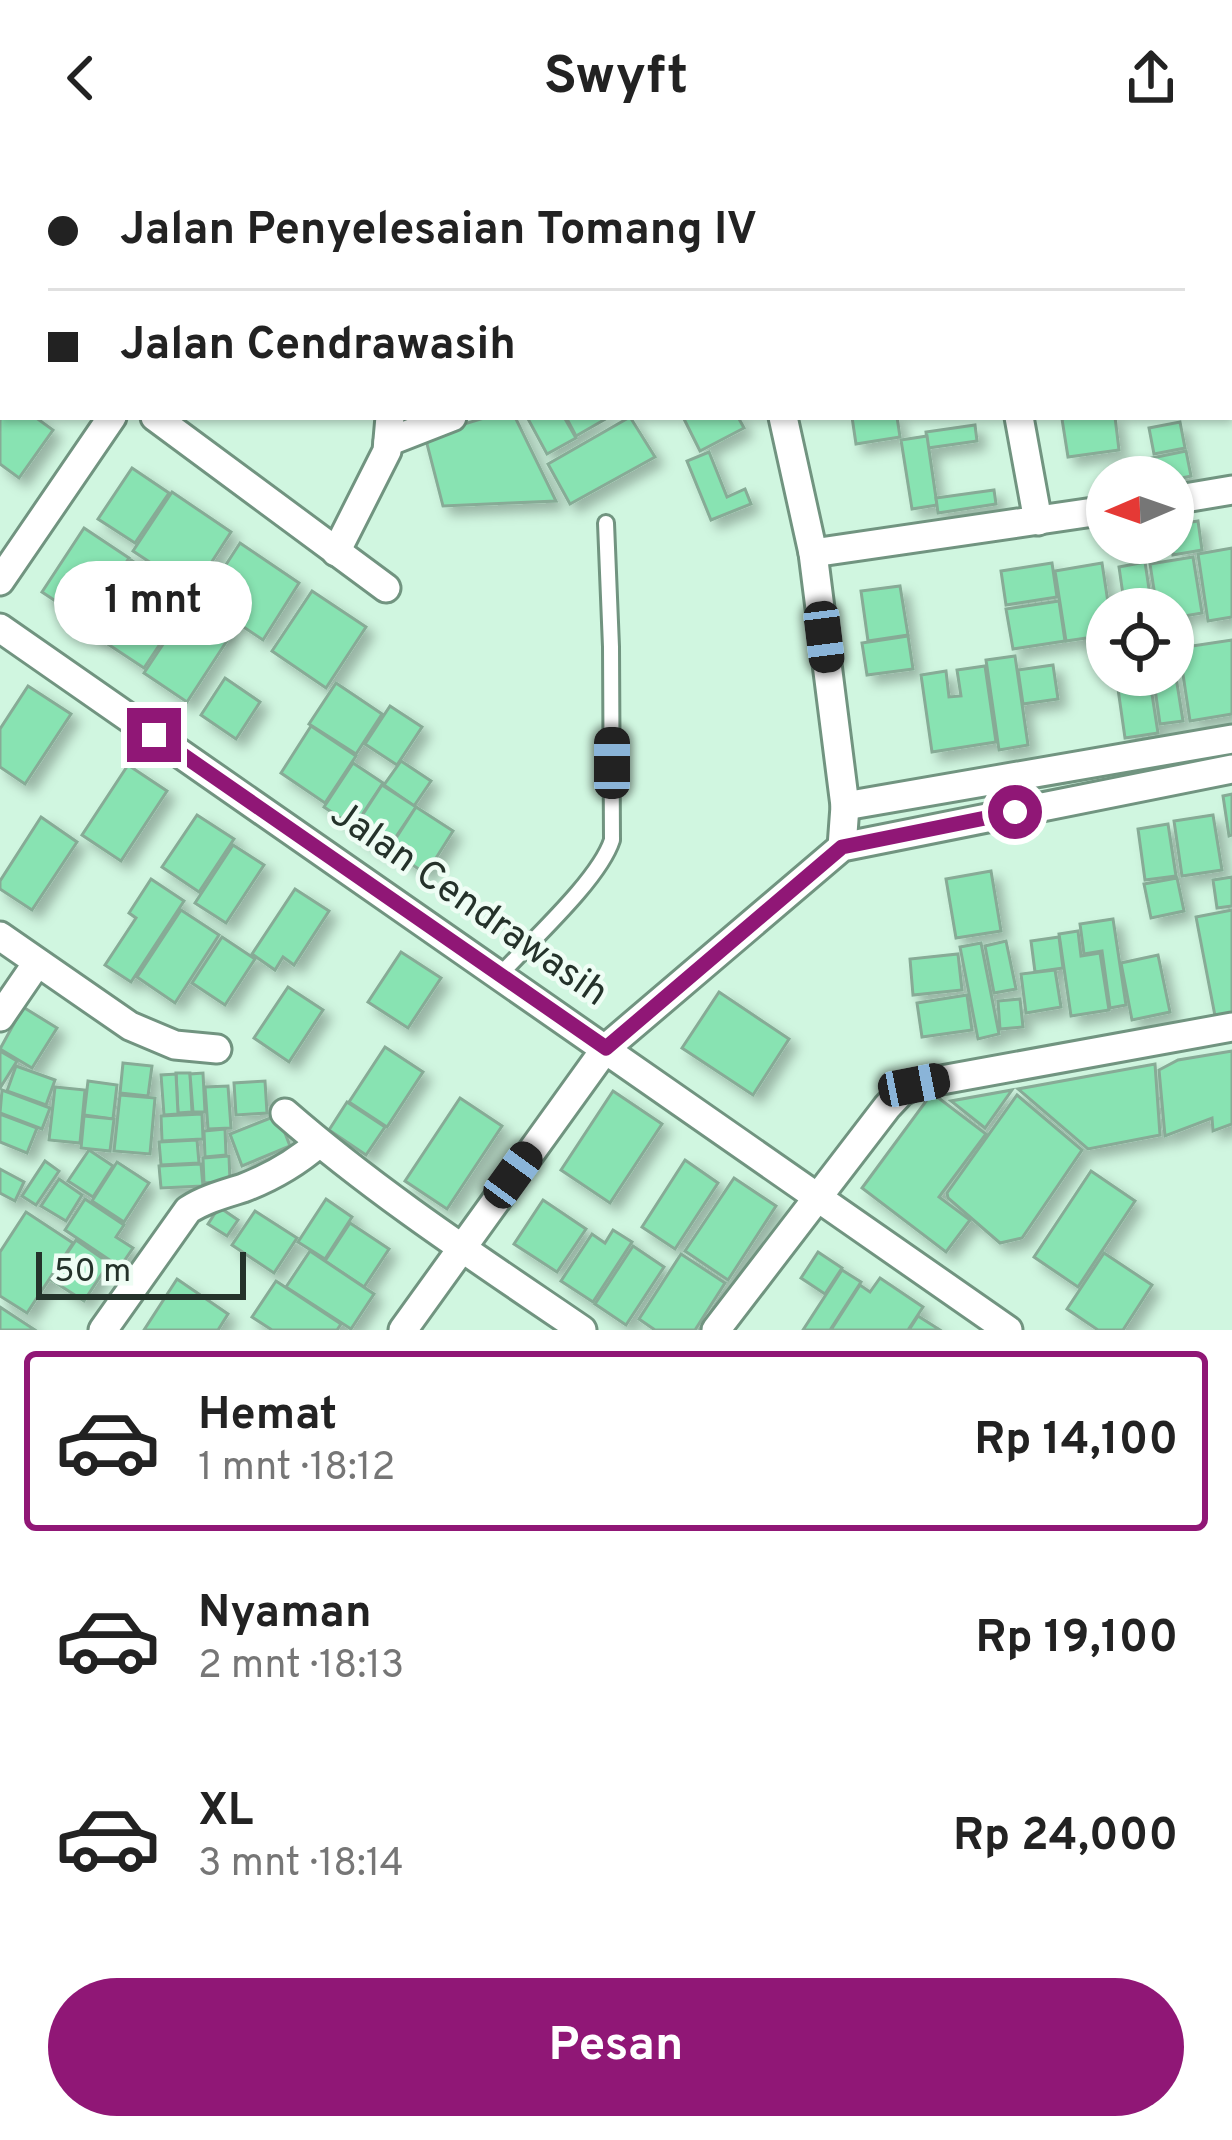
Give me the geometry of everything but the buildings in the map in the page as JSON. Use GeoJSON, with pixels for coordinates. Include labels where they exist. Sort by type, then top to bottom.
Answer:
{"type":"FeatureCollection","features":[{"type":"Feature","properties":{"kind":"street"},"geometry":{"type":"LineString","coordinates":[[0,581],[110,420]]}},
{"type":"Feature","properties":{"kind":"street"},"geometry":{"type":"LineString","coordinates":[[159,420],[386,588]]}},
{"type":"Feature","properties":{"kind":"street"},"geometry":{"type":"LineString","coordinates":[[336,552],[381,465],[389,430],[437,420]]}},
{"type":"Feature","properties":{"kind":"street"},"geometry":{"type":"LineString","coordinates":[[784,420],[813,553],[845,806],[842,847]]}},
{"type":"Feature","properties":{"kind":"street"},"geometry":{"type":"LineString","coordinates":[[1020,420],[1038,521]]}},
{"type":"Feature","properties":{"kind":"street"},"geometry":{"type":"LineString","coordinates":[[1194,496],[1232,490]]}},
{"type":"Feature","properties":{"kind":"street"},"geometry":{"type":"LineString","coordinates":[[813,553],[1086,513]]}},
{"type":"Feature","properties":{"kind":"street","name":"Jalan Cendrawasih"},"geometry":{"type":"LineString","coordinates":[[0,628],[1009,1330]]}},
{"type":"Feature","properties":{"kind":"street"},"geometry":{"type":"LineString","coordinates":[[845,806],[1232,739]]}},
{"type":"Feature","properties":{"kind":"street"},"geometry":{"type":"LineString","coordinates":[[404,1330],[606,1048],[842,847],[1232,769]]}},
{"type":"Feature","properties":{"kind":"street"},"geometry":{"type":"LineString","coordinates":[[0,936],[130,1026],[175,1045],[217,1049]]}},
{"type":"Feature","properties":{"kind":"street"},"geometry":{"type":"LineString","coordinates":[[0,1017],[37,963]]}},
{"type":"Feature","properties":{"kind":"street"},"geometry":{"type":"LineString","coordinates":[[716,1330],[901,1092],[914,1085],[1232,1027]]}},
{"type":"Feature","properties":{"kind":"street"},"geometry":{"type":"LineString","coordinates":[[286,1113],[461,1247],[583,1330]]}},
{"type":"Feature","properties":{"kind":"street"},"geometry":{"type":"LineString","coordinates":[[103,1330],[188,1210],[278,1172],[320,1143]]}},
{"type":"Feature","properties":{"kind":"lane"},"geometry":{"type":"LineString","coordinates":[[500,974],[592,875],[612,840],[606,523]]}},
{"type":"Feature","properties":{"kind":"route"},"geometry":{"type":"LineString","coordinates":[[154,735],[606,1048],[842,847],[1015,812]]}}]}
